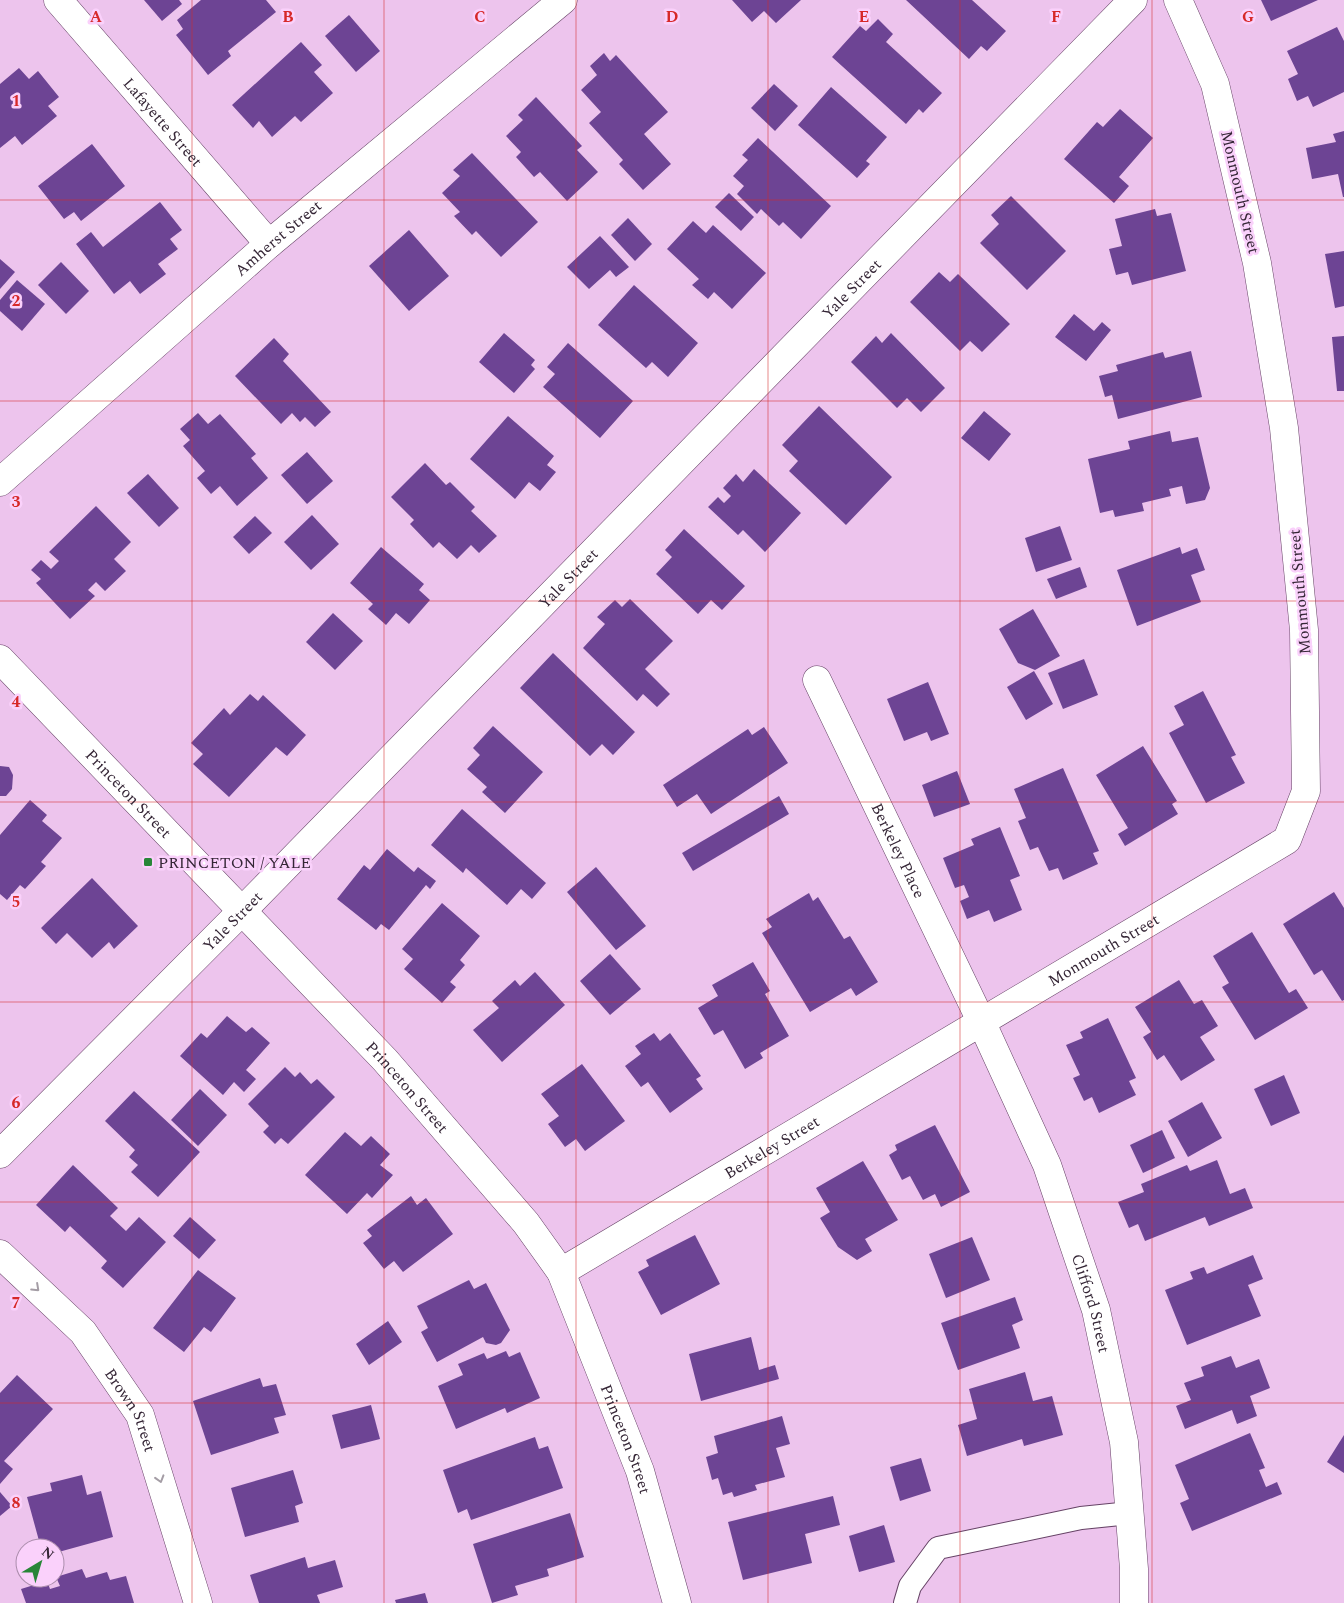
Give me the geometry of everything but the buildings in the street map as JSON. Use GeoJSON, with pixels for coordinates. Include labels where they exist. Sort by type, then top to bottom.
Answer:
{"type":"FeatureCollection","features":[{"type":"Feature","properties":{"kind":"street","name":"Lafayette Street"},"geometry":{"type":"LineString","coordinates":[[58,0],[269,244]]}},
{"type":"Feature","properties":{"kind":"street","name":"Amherst Street"},"geometry":{"type":"LineString","coordinates":[[0,482],[269,244],[563,0]]}},
{"type":"Feature","properties":{"kind":"street","name":"Yale Street"},"geometry":{"type":"LineString","coordinates":[[0,1154],[241,912],[1133,0]]}},
{"type":"Feature","properties":{"kind":"street","name":"Monmouth Street"},"geometry":{"type":"LineString","coordinates":[[981,1021],[1287,840],[1306,791],[1304,630],[1284,428],[1257,263],[1215,84],[1178,0]]}},
{"type":"Feature","properties":{"kind":"street","name":"Princeton Street"},"geometry":{"type":"LineString","coordinates":[[0,659],[385,1060],[526,1224],[561,1272],[640,1471],[677,1603]]}},
{"type":"Feature","properties":{"kind":"street","name":"Berkeley Place"},"geometry":{"type":"LineString","coordinates":[[817,680],[981,1021]]}},
{"type":"Feature","properties":{"kind":"street","name":"Berkeley Street"},"geometry":{"type":"LineString","coordinates":[[561,1272],[981,1021]]}},
{"type":"Feature","properties":{"kind":"street","name":"Clifford Street"},"geometry":{"type":"LineString","coordinates":[[981,1021],[1047,1165],[1096,1310],[1124,1442],[1134,1569],[1134,1603]]}},
{"type":"Feature","properties":{"kind":"street","name":"Brown Street"},"geometry":{"type":"LineString","coordinates":[[0,1254],[83,1332],[140,1415],[198,1603]]}},
{"type":"Feature","properties":{"kind":"lane"},"geometry":{"type":"LineString","coordinates":[[905,1603],[910,1586],[938,1548],[1081,1518],[1130,1513]]}},
{"type":"Feature","properties":{"kind":"place","name":"PRINCETON / YALE"},"geometry":{"type":"Point","coordinates":[148,862]}}]}
